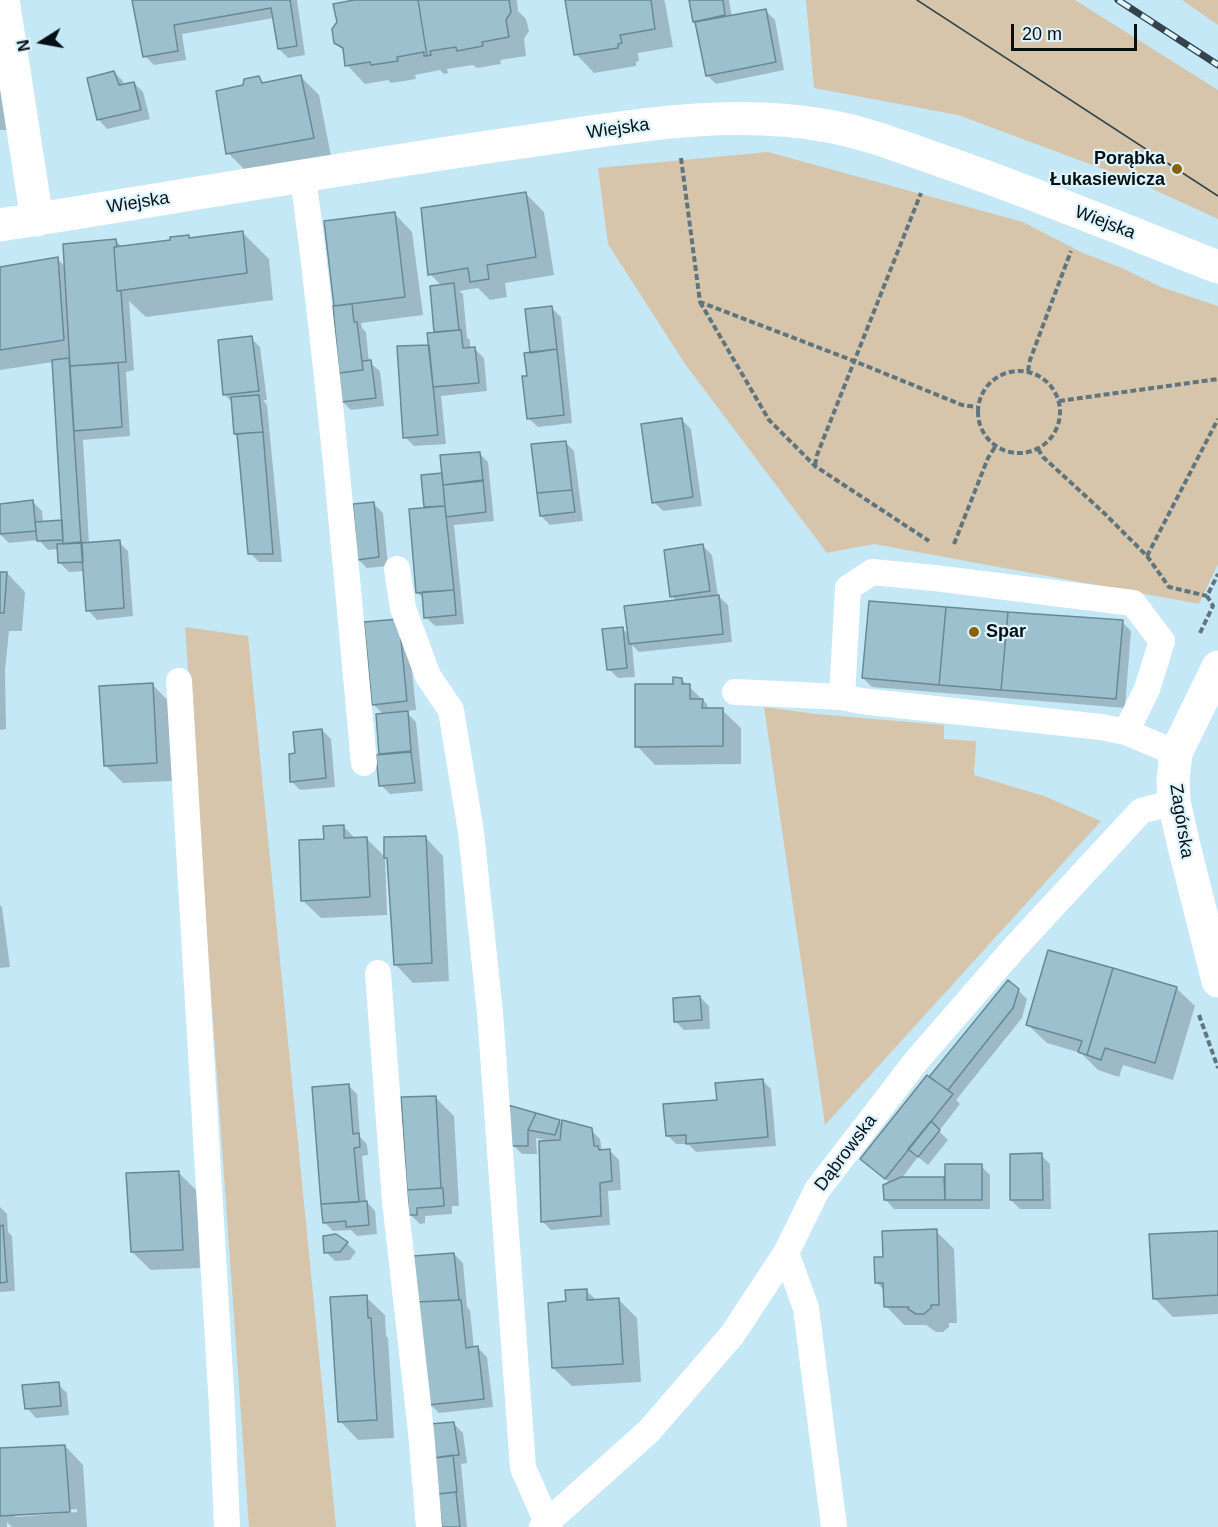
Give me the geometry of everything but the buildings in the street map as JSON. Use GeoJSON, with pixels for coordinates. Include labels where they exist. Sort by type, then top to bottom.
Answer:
{"type":"FeatureCollection","features":[{"type":"Feature","properties":{"kind":"street"},"geometry":{"type":"LineString","coordinates":[[3,0],[37,220]]}},
{"type":"Feature","properties":{"kind":"street","name":"Wiejska"},"geometry":{"type":"LineString","coordinates":[[0,225],[438,154],[676,122],[751,118],[830,126],[875,138],[982,175],[1218,267]]}},
{"type":"Feature","properties":{"kind":"street","name":"Zagórska"},"geometry":{"type":"LineString","coordinates":[[1218,667],[1176,753],[1173,780],[1174,801],[1188,866],[1218,981]]}},
{"type":"Feature","properties":{"kind":"lane"},"geometry":{"type":"LineString","coordinates":[[303,177],[319,296],[364,763]]}},
{"type":"Feature","properties":{"kind":"lane"},"geometry":{"type":"LineString","coordinates":[[397,569],[403,608],[428,676],[451,710],[471,832],[490,1025],[524,1468],[545,1525]]}},
{"type":"Feature","properties":{"kind":"lane"},"geometry":{"type":"LineString","coordinates":[[842,697],[848,588],[872,572],[935,578],[1133,603],[1162,641],[1147,689],[1126,732]]}},
{"type":"Feature","properties":{"kind":"lane"},"geometry":{"type":"LineString","coordinates":[[179,681],[227,1527]]}},
{"type":"Feature","properties":{"kind":"lane"},"geometry":{"type":"LineString","coordinates":[[735,692],[842,697],[1101,727],[1126,732],[1176,753]]}},
{"type":"Feature","properties":{"kind":"lane","name":"Dąbrowska"},"geometry":{"type":"LineString","coordinates":[[545,1525],[649,1431],[732,1335],[786,1253],[817,1190],[917,1060],[1016,945],[1141,811],[1174,801]]}},
{"type":"Feature","properties":{"kind":"lane"},"geometry":{"type":"LineString","coordinates":[[378,973],[395,1201],[429,1527]]}},
{"type":"Feature","properties":{"kind":"lane"},"geometry":{"type":"LineString","coordinates":[[786,1253],[806,1308],[834,1527]]}},
{"type":"Feature","properties":{"kind":"path"},"geometry":{"type":"LineString","coordinates":[[676,122],[700,302],[769,420],[815,466],[931,542]]}},
{"type":"Feature","properties":{"kind":"path"},"geometry":{"type":"LineString","coordinates":[[815,466],[817,454],[922,190]]}},
{"type":"Feature","properties":{"kind":"path"},"geometry":{"type":"LineString","coordinates":[[1028,371],[1030,360],[1068,259]]}},
{"type":"Feature","properties":{"kind":"path"},"geometry":{"type":"LineString","coordinates":[[700,302],[962,405],[977,407]]}},
{"type":"Feature","properties":{"kind":"path"},"geometry":{"type":"LineString","coordinates":[[1028,371],[1047,382],[1059,401],[1059,420],[1052,437],[1038,449],[1016,453],[995,447],[981,429],[977,407],[986,386],[1005,372],[1028,371]]}},
{"type":"Feature","properties":{"kind":"path"},"geometry":{"type":"LineString","coordinates":[[1059,401],[1218,379]]}},
{"type":"Feature","properties":{"kind":"path"},"geometry":{"type":"LineString","coordinates":[[1147,556],[1218,418]]}},
{"type":"Feature","properties":{"kind":"path"},"geometry":{"type":"LineString","coordinates":[[954,544],[988,458],[995,447]]}},
{"type":"Feature","properties":{"kind":"path"},"geometry":{"type":"LineString","coordinates":[[1038,449],[1043,457],[1147,556],[1169,587],[1207,596]]}},
{"type":"Feature","properties":{"kind":"path"},"geometry":{"type":"LineString","coordinates":[[1198,1010],[1218,1068]]}},
{"type":"Feature","properties":{"kind":"shaded area"},"geometry":{"type":"Polygon","coordinates":[[[806,0],[1075,0],[1218,90],[1218,219],[1133,180],[958,115],[814,88],[806,0]]]}},
{"type":"Feature","properties":{"kind":"shaded area"},"geometry":{"type":"Polygon","coordinates":[[[1182,0],[1218,0],[1218,25],[1182,0]]]}},
{"type":"Feature","properties":{"kind":"shaded area"},"geometry":{"type":"Polygon","coordinates":[[[768,152],[1023,222],[1083,253],[1122,268],[1161,287],[1218,306],[1218,564],[1199,604],[874,544],[827,553],[685,364],[608,244],[598,168],[768,152]]]}},
{"type":"Feature","properties":{"kind":"shaded area"},"geometry":{"type":"Polygon","coordinates":[[[185,627],[248,636],[336,1527],[249,1527],[185,627]]]}},
{"type":"Feature","properties":{"kind":"shaded area"},"geometry":{"type":"Polygon","coordinates":[[[764,707],[944,725],[944,739],[976,741],[974,775],[1044,796],[1101,821],[825,1125],[764,707]]]}},
{"type":"Feature","properties":{"kind":"tram line"},"geometry":{"type":"LineString","coordinates":[[917,0],[1218,196]]}},
{"type":"Feature","properties":{"kind":"railway"},"geometry":{"type":"LineString","coordinates":[[1118,0],[1218,65]]}},
{"type":"Feature","properties":{"kind":"place","name":"Porąbka Łukasiewicza"},"geometry":{"type":"Point","coordinates":[1177,169]}},
{"type":"Feature","properties":{"kind":"place","name":"Spar"},"geometry":{"type":"Point","coordinates":[974,632]}}]}
